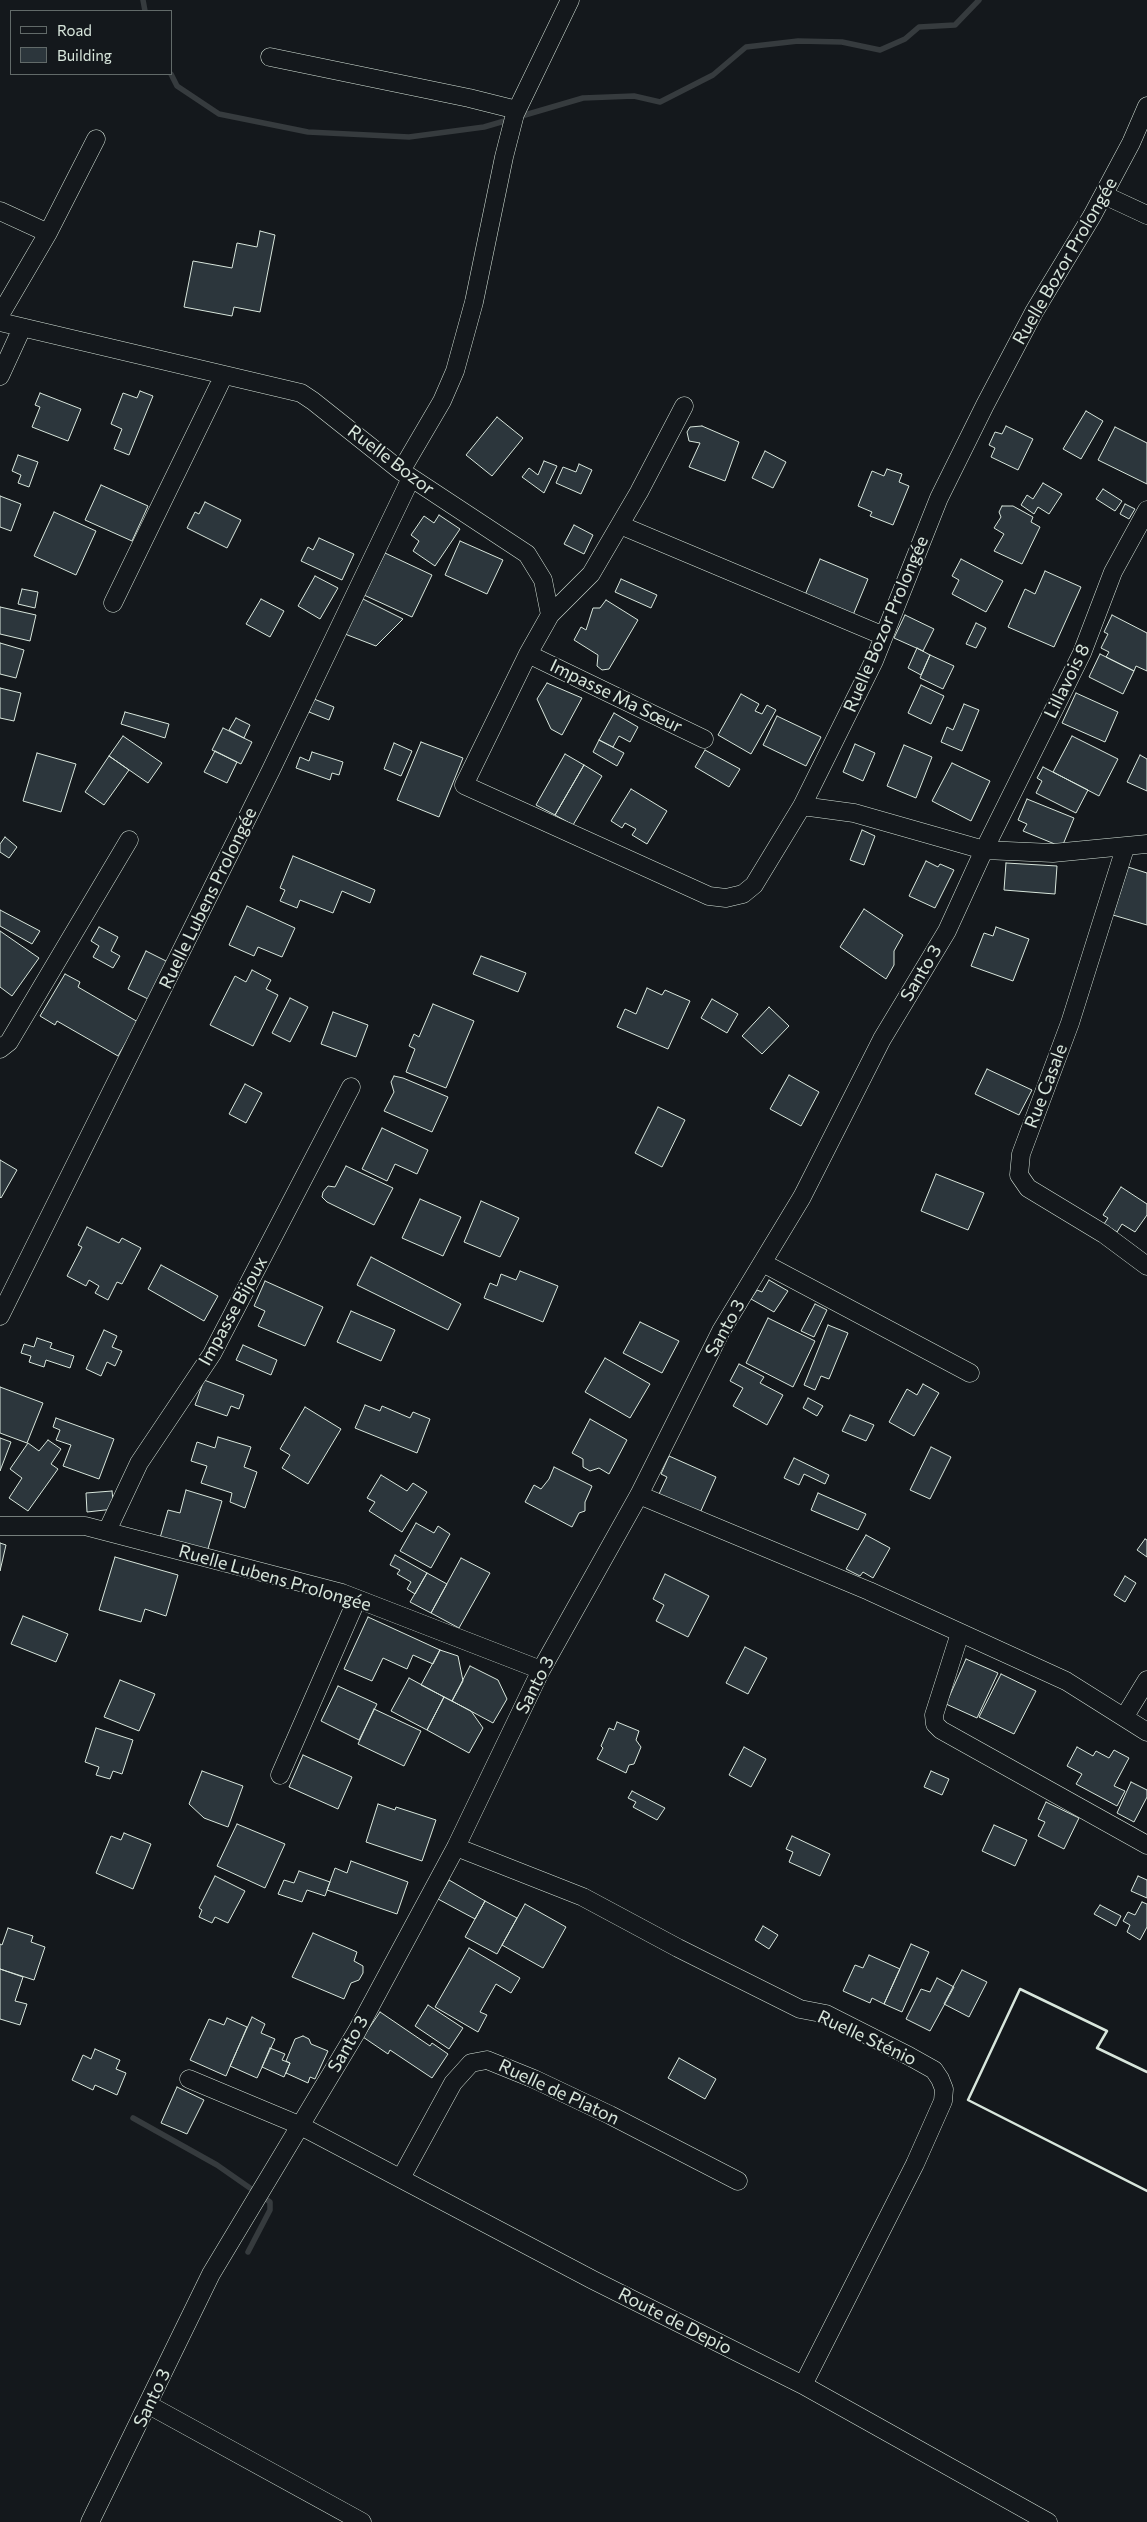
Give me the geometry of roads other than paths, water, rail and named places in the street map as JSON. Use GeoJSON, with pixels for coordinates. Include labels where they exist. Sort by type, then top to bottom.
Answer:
{"type":"FeatureCollection","features":[{"type":"Feature","properties":{"kind":"street","name":"Ruelle Lubens Prolongée"},"geometry":{"type":"LineString","coordinates":[[0,1316],[267,779],[455,371],[474,302],[504,157],[516,112],[570,0]]}},
{"type":"Feature","properties":{"kind":"street"},"geometry":{"type":"LineString","coordinates":[[270,57],[469,98],[516,112]]}},
{"type":"Feature","properties":{"kind":"street","name":"Ruelle Bozor Prolongée"},"geometry":{"type":"LineString","coordinates":[[528,654],[464,785],[709,896],[726,898],[743,894],[754,885],[802,806],[870,670],[939,498],[981,413],[1034,312],[1104,195],[1131,143],[1147,106]]}},
{"type":"Feature","properties":{"kind":"street"},"geometry":{"type":"LineString","coordinates":[[0,315],[48,233],[96,139]]}},
{"type":"Feature","properties":{"kind":"street"},"geometry":{"type":"LineString","coordinates":[[1104,195],[1147,215]]}},
{"type":"Feature","properties":{"kind":"street"},"geometry":{"type":"LineString","coordinates":[[0,211],[48,233]]}},
{"type":"Feature","properties":{"kind":"street","name":"Ruelle Bozor"},"geometry":{"type":"LineString","coordinates":[[0,322],[301,393],[406,474],[527,554],[543,580],[550,615]]}},
{"type":"Feature","properties":{"kind":"street"},"geometry":{"type":"LineString","coordinates":[[0,376],[22,328]]}},
{"type":"Feature","properties":{"kind":"street"},"geometry":{"type":"LineString","coordinates":[[113,603],[224,375]]}},
{"type":"Feature","properties":{"kind":"street"},"geometry":{"type":"LineString","coordinates":[[528,654],[550,615],[591,574],[620,525],[684,406]]}},
{"type":"Feature","properties":{"kind":"street","name":"Lillavois 8"},"geometry":{"type":"LineString","coordinates":[[984,850],[1082,653],[1112,572],[1147,510]]}},
{"type":"Feature","properties":{"kind":"street"},"geometry":{"type":"LineString","coordinates":[[620,525],[884,636]]}},
{"type":"Feature","properties":{"kind":"street","name":"Impasse Ma Sœur"},"geometry":{"type":"LineString","coordinates":[[528,654],[704,739]]}},
{"type":"Feature","properties":{"kind":"street"},"geometry":{"type":"LineString","coordinates":[[802,806],[854,813],[984,850],[1053,853],[1125,848],[1147,844]]}},
{"type":"Feature","properties":{"kind":"street"},"geometry":{"type":"LineString","coordinates":[[0,1049],[9,1042],[129,840]]}},
{"type":"Feature","properties":{"kind":"street","name":"Rue Casale"},"geometry":{"type":"LineString","coordinates":[[1125,848],[1070,1023],[1021,1154],[1018,1175],[1028,1188],[1104,1234],[1147,1266]]}},
{"type":"Feature","properties":{"kind":"street","name":"Santo 3"},"geometry":{"type":"LineString","coordinates":[[90,2522],[211,2274],[357,2031],[456,1847],[541,1670],[639,1495],[722,1331],[802,1197],[882,1039],[946,931],[984,850]]}},
{"type":"Feature","properties":{"kind":"street","name":"Impasse Bijoux"},"geometry":{"type":"LineString","coordinates":[[107,1531],[139,1463],[212,1354],[351,1087]]}},
{"type":"Feature","properties":{"kind":"street"},"geometry":{"type":"LineString","coordinates":[[763,1263],[970,1374]]}},
{"type":"Feature","properties":{"kind":"street"},"geometry":{"type":"LineString","coordinates":[[639,1495],[869,1591],[1066,1680],[1125,1716],[1147,1732]]}},
{"type":"Feature","properties":{"kind":"street","name":"Ruelle Lubens Prolongée"},"geometry":{"type":"LineString","coordinates":[[0,1526],[85,1526],[107,1531],[357,1599],[541,1670]]}},
{"type":"Feature","properties":{"kind":"street"},"geometry":{"type":"LineString","coordinates":[[280,1775],[357,1599]]}},
{"type":"Feature","properties":{"kind":"street"},"geometry":{"type":"LineString","coordinates":[[960,1633],[934,1715],[935,1724],[941,1730],[1147,1845]]}},
{"type":"Feature","properties":{"kind":"street"},"geometry":{"type":"LineString","coordinates":[[1125,1716],[1147,1680]]}},
{"type":"Feature","properties":{"kind":"street","name":"Ruelle Sténio"},"geometry":{"type":"LineString","coordinates":[[456,1847],[583,1897],[678,1948],[800,2009],[826,2014],[934,2070],[940,2079],[944,2089],[943,2101],[927,2137],[803,2385]]}},
{"type":"Feature","properties":{"kind":"street","name":"Ruelle de Platon"},"geometry":{"type":"LineString","coordinates":[[401,2178],[454,2083],[471,2063],[487,2060],[534,2079],[610,2115],[738,2181]]}},
{"type":"Feature","properties":{"kind":"street","name":"Route de Depio"},"geometry":{"type":"LineString","coordinates":[[188,2079],[300,2125],[592,2280],[803,2385],[1048,2522]]}},
{"type":"Feature","properties":{"kind":"street"},"geometry":{"type":"LineString","coordinates":[[149,2404],[362,2522]]}},
{"type":"Feature","properties":{"kind":"waterway"},"geometry":{"type":"LineString","coordinates":[[143,0],[145,10]]}},
{"type":"Feature","properties":{"kind":"waterway"},"geometry":{"type":"LineString","coordinates":[[172,75],[177,86],[219,114],[308,132],[409,137],[484,127],[583,98],[634,96],[660,102],[713,75],[746,47],[798,41],[842,42],[880,50],[905,39],[919,27],[955,25],[979,0]]}},
{"type":"Feature","properties":{"kind":"waterway"},"geometry":{"type":"LineString","coordinates":[[133,2118],[217,2165],[270,2202],[270,2210],[248,2252]]}}]}
